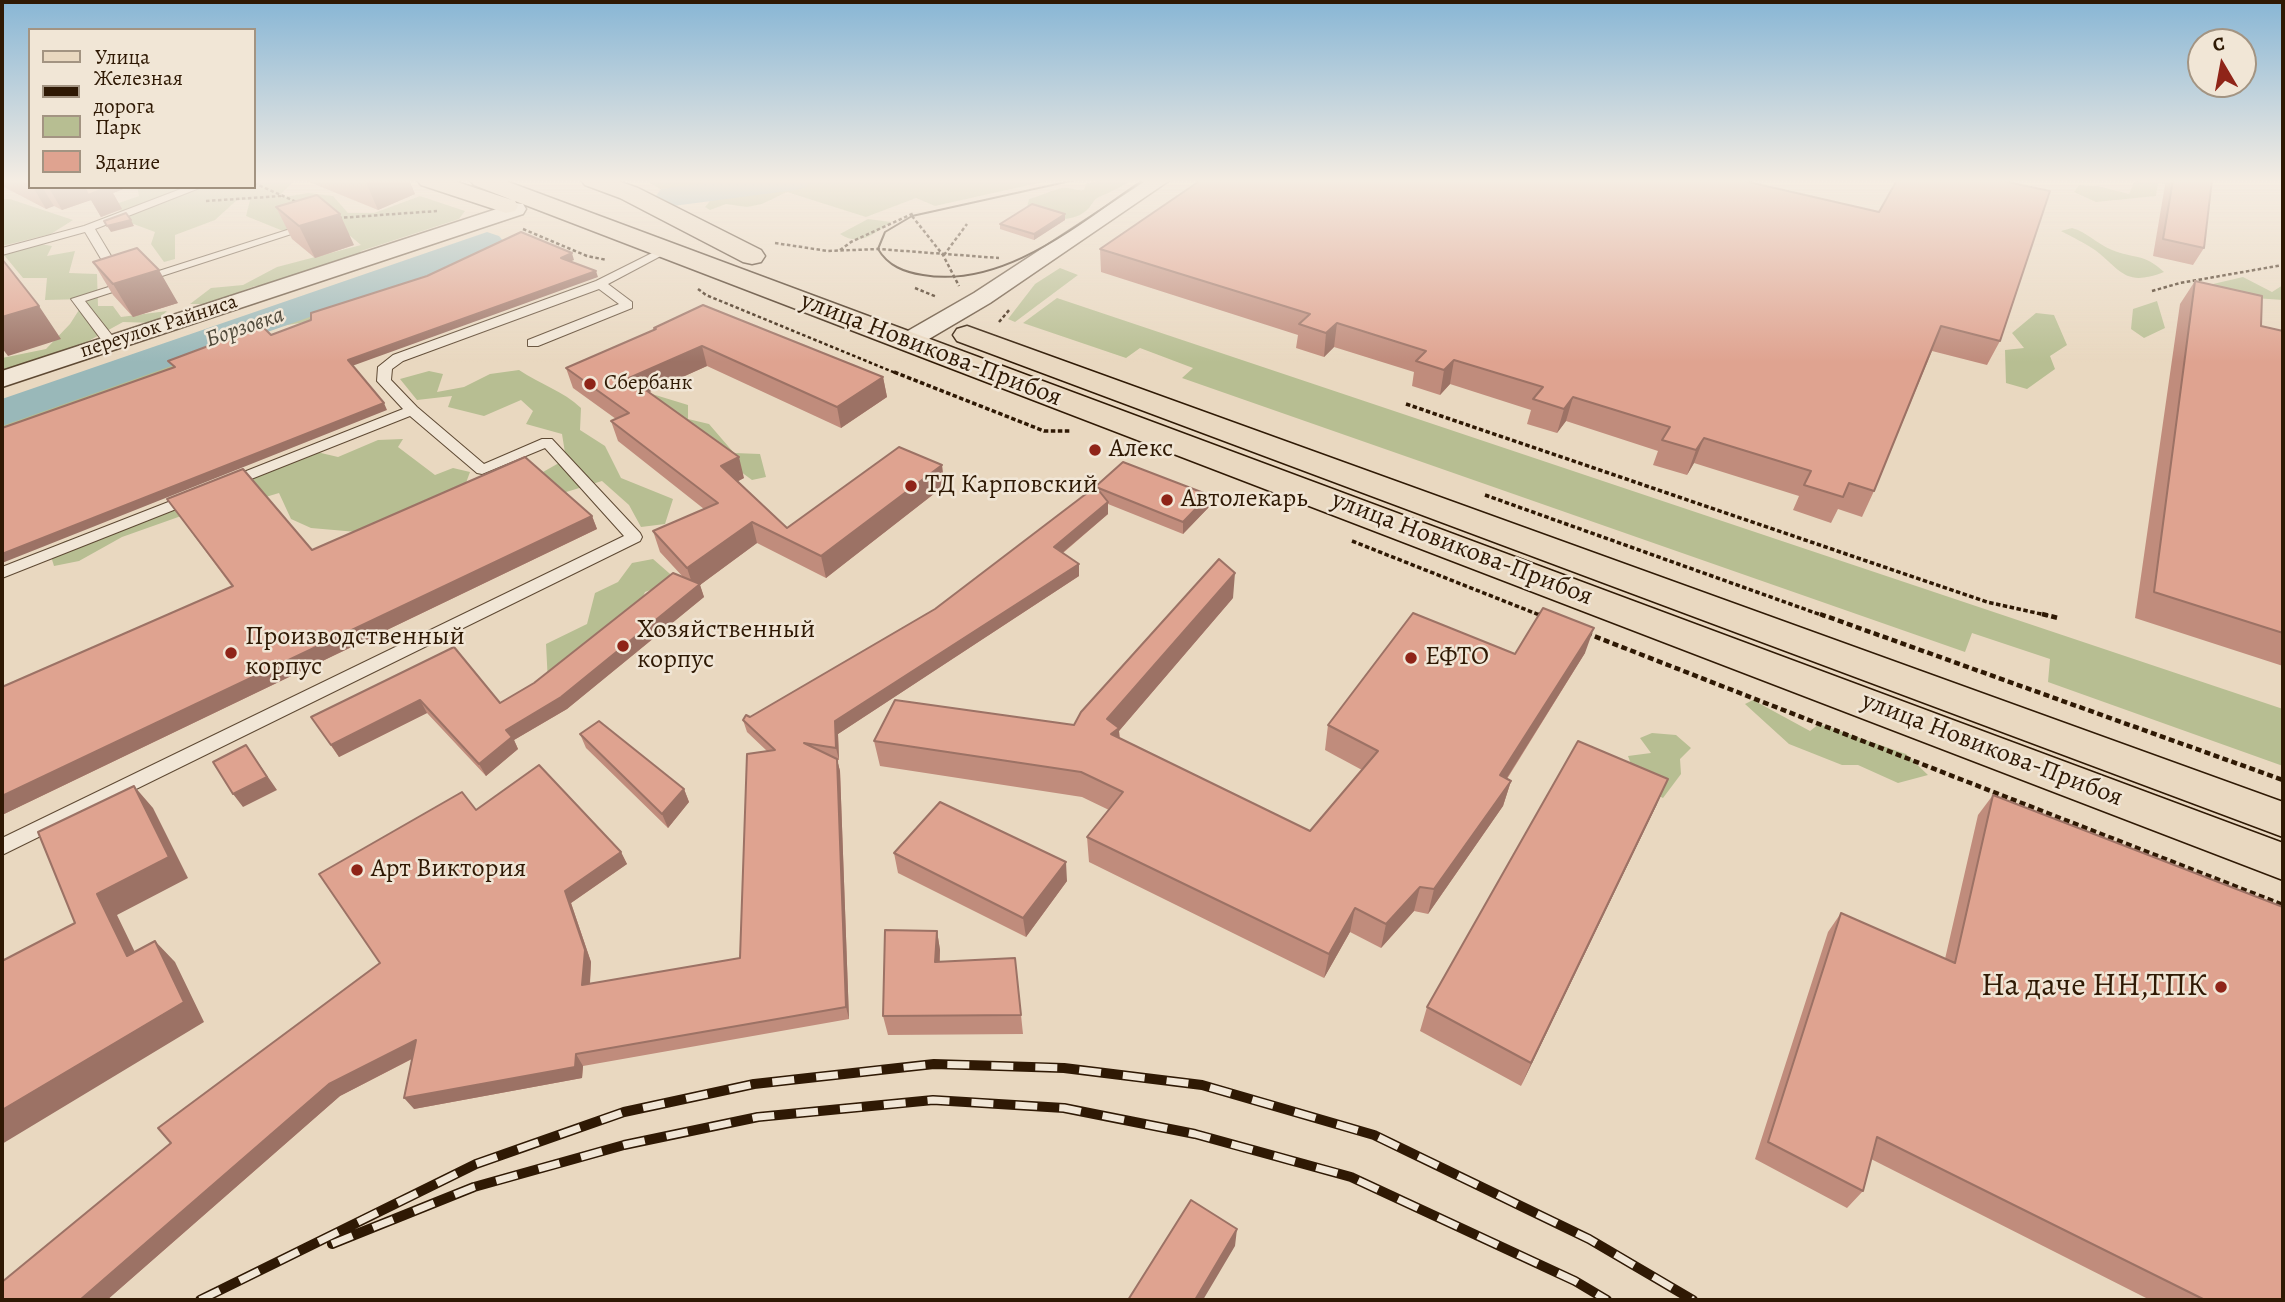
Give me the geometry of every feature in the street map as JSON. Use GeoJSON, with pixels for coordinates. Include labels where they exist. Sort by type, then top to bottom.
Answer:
{"type":"FeatureCollection","features":[{"type":"Feature","properties":{"kind":"main road"},"geometry":{"type":"LineString","coordinates":[[612,241],[650,253]]}},
{"type":"Feature","properties":{"kind":"main road","name":"улица Новикова-Прибоя"},"geometry":{"type":"LineString","coordinates":[[622,241],[650,253],[916,326],[2283,820]]}},
{"type":"Feature","properties":{"kind":"main road"},"geometry":{"type":"LineString","coordinates":[[723,241],[765,254]]}},
{"type":"Feature","properties":{"kind":"main road"},"geometry":{"type":"LineString","coordinates":[[735,241],[765,254]]}},
{"type":"Feature","properties":{"kind":"main road","name":"улица Новикова-Прибоя"},"geometry":{"type":"LineString","coordinates":[[916,326],[1833,688],[2283,862]]}},
{"type":"Feature","properties":{"kind":"street","name":"переулок Райниса"},"geometry":{"type":"LineString","coordinates":[[2,379],[417,241]]}},
{"type":"Feature","properties":{"kind":"street"},"geometry":{"type":"LineString","coordinates":[[916,326],[1035,263],[1068,241]]}},
{"type":"Feature","properties":{"kind":"lane"},"geometry":{"type":"LineString","coordinates":[[2,252],[42,241]]}},
{"type":"Feature","properties":{"kind":"lane"},"geometry":{"type":"LineString","coordinates":[[96,241],[122,285]]}},
{"type":"Feature","properties":{"kind":"lane"},"geometry":{"type":"LineString","coordinates":[[111,343],[77,299],[261,241]]}},
{"type":"Feature","properties":{"kind":"lane"},"geometry":{"type":"LineString","coordinates":[[2,847],[634,537],[547,442],[482,470],[411,410],[384,381],[385,367],[398,358],[600,284],[650,253]]}},
{"type":"Feature","properties":{"kind":"lane"},"geometry":{"type":"LineString","coordinates":[[533,343],[628,305],[600,284]]}},
{"type":"Feature","properties":{"kind":"lane"},"geometry":{"type":"LineString","coordinates":[[2,573],[411,410]]}},
{"type":"Feature","properties":{"kind":"path"},"geometry":{"type":"LineString","coordinates":[[550,241],[587,256],[650,253]]}},
{"type":"Feature","properties":{"kind":"path"},"geometry":{"type":"LineString","coordinates":[[839,251],[854,241]]}},
{"type":"Feature","properties":{"kind":"path"},"geometry":{"type":"LineString","coordinates":[[932,241],[962,290]]}},
{"type":"Feature","properties":{"kind":"path"},"geometry":{"type":"LineString","coordinates":[[943,256],[954,241]]}},
{"type":"Feature","properties":{"kind":"path"},"geometry":{"type":"LineString","coordinates":[[765,254],[878,250],[1004,258]]}},
{"type":"Feature","properties":{"kind":"path"},"geometry":{"type":"LineString","coordinates":[[2152,291],[2180,283],[2283,265]]}},
{"type":"Feature","properties":{"kind":"path"},"geometry":{"type":"LineString","coordinates":[[688,281],[706,295],[947,394],[1044,431],[1072,431]]}},
{"type":"Feature","properties":{"kind":"path"},"geometry":{"type":"LineString","coordinates":[[999,322],[1012,327]]}},
{"type":"Feature","properties":{"kind":"path"},"geometry":{"type":"LineString","coordinates":[[1406,404],[1987,602],[2058,618]]}},
{"type":"Feature","properties":{"kind":"path"},"geometry":{"type":"LineString","coordinates":[[1483,494],[2283,780]]}},
{"type":"Feature","properties":{"kind":"path"},"geometry":{"type":"LineString","coordinates":[[1350,540],[1553,620]]}},
{"type":"Feature","properties":{"kind":"path"},"geometry":{"type":"LineString","coordinates":[[1579,630],[2283,905]]}},
{"type":"Feature","properties":{"kind":"green space"},"geometry":{"type":"Polygon","coordinates":[[[2,241],[23,241],[2,246],[2,241]]]}},
{"type":"Feature","properties":{"kind":"green space"},"geometry":{"type":"Polygon","coordinates":[[[152,241],[175,241],[175,259],[164,262],[151,244],[152,241]]]}},
{"type":"Feature","properties":{"kind":"green space"},"geometry":{"type":"Polygon","coordinates":[[[356,241],[392,241],[361,251],[354,266],[299,283],[255,286],[207,304],[190,304],[211,288],[243,285],[277,267],[361,245],[356,241]]]}},
{"type":"Feature","properties":{"kind":"green space"},"geometry":{"type":"Polygon","coordinates":[[[2081,241],[2095,241],[2112,250],[2151,262],[2164,272],[2141,278],[2132,277],[2118,270],[2081,241]]]}},
{"type":"Feature","properties":{"kind":"green space"},"geometry":{"type":"Polygon","coordinates":[[[474,242],[479,250],[343,316],[275,327],[182,361],[165,376],[2,435],[2,422],[47,403],[69,401],[149,365],[217,341],[233,330],[279,313],[314,312],[387,285],[405,282],[444,253],[474,242]]]}},
{"type":"Feature","properties":{"kind":"green space"},"geometry":{"type":"Polygon","coordinates":[[[40,244],[52,246],[47,256],[75,251],[69,273],[97,274],[98,306],[113,306],[121,317],[167,311],[154,323],[123,322],[74,349],[2,370],[2,358],[46,349],[70,324],[86,299],[45,300],[47,278],[23,278],[4,255],[40,244]]]}},
{"type":"Feature","properties":{"kind":"green space"},"geometry":{"type":"Polygon","coordinates":[[[1060,268],[1078,275],[1015,322],[1008,319],[1035,284],[1060,268]]]}},
{"type":"Feature","properties":{"kind":"green space"},"geometry":{"type":"Polygon","coordinates":[[[2243,277],[2272,292],[2283,285],[2283,300],[2226,296],[2213,284],[2243,277]]]}},
{"type":"Feature","properties":{"kind":"green space"},"geometry":{"type":"Polygon","coordinates":[[[1057,298],[2283,709],[2283,766],[2048,682],[2050,659],[1972,633],[1965,652],[1182,378],[1193,368],[1140,348],[1126,358],[1023,323],[1057,298]]]}},
{"type":"Feature","properties":{"kind":"green space"},"geometry":{"type":"Polygon","coordinates":[[[2157,301],[2165,328],[2144,338],[2131,329],[2133,309],[2157,301]]]}},
{"type":"Feature","properties":{"kind":"green space"},"geometry":{"type":"Polygon","coordinates":[[[2036,313],[2054,315],[2067,345],[2050,356],[2055,369],[2027,389],[2006,383],[2005,350],[2024,348],[2012,333],[2036,313]]]}},
{"type":"Feature","properties":{"kind":"green space"},"geometry":{"type":"Polygon","coordinates":[[[519,370],[581,408],[580,430],[605,446],[621,478],[673,499],[665,524],[641,527],[629,505],[602,481],[563,493],[543,472],[566,459],[562,434],[526,424],[533,411],[521,400],[484,416],[448,407],[452,396],[417,400],[400,379],[429,371],[443,374],[437,392],[464,387],[490,374],[519,370]]]}},
{"type":"Feature","properties":{"kind":"green space"},"geometry":{"type":"Polygon","coordinates":[[[652,394],[688,405],[688,419],[709,424],[734,453],[760,454],[766,477],[752,480],[639,397],[652,394]]]}},
{"type":"Feature","properties":{"kind":"green space"},"geometry":{"type":"Polygon","coordinates":[[[403,439],[398,447],[435,475],[453,468],[470,472],[463,491],[357,532],[311,528],[291,519],[279,493],[239,505],[215,504],[122,537],[79,561],[54,566],[49,550],[65,541],[106,530],[304,449],[338,457],[378,440],[403,439]]]}},
{"type":"Feature","properties":{"kind":"green space"},"geometry":{"type":"Polygon","coordinates":[[[653,559],[677,580],[645,592],[636,613],[548,683],[546,644],[587,624],[595,593],[618,582],[632,563],[653,559]]]}},
{"type":"Feature","properties":{"kind":"green space"},"geometry":{"type":"Polygon","coordinates":[[[1753,700],[1810,731],[1819,724],[1906,754],[1928,775],[1898,783],[1858,765],[1842,765],[1789,744],[1745,704],[1753,700]]]}},
{"type":"Feature","properties":{"kind":"green space"},"geometry":{"type":"Polygon","coordinates":[[[1652,733],[1676,735],[1691,748],[1680,759],[1681,774],[1663,798],[1639,786],[1628,756],[1651,753],[1640,738],[1652,733]]]}},
{"type":"Feature","properties":{"kind":"building"},"geometry":{"type":"Polygon","coordinates":[[[502,241],[542,241],[572,253],[561,258],[596,271],[348,360],[384,403],[2,554],[2,428],[175,367],[168,361],[262,326],[271,335],[311,320],[311,313],[427,276],[502,241]]]}},
{"type":"Feature","properties":{"kind":"building"},"geometry":{"type":"Polygon","coordinates":[[[1112,241],[2033,241],[2000,341],[1941,326],[1874,491],[1849,483],[1843,497],[1804,485],[1811,471],[1704,438],[1696,450],[1662,440],[1670,427],[1573,397],[1564,409],[1533,399],[1543,387],[1454,360],[1444,370],[1416,361],[1426,351],[1337,323],[1326,333],[1299,324],[1310,314],[1100,249],[1112,241]]]}},
{"type":"Feature","properties":{"kind":"building"},"geometry":{"type":"Polygon","coordinates":[[[2171,241],[2205,241],[2204,248],[2171,241]]]}},
{"type":"Feature","properties":{"kind":"building"},"geometry":{"type":"Polygon","coordinates":[[[137,248],[159,270],[113,284],[93,262],[137,248]]]}},
{"type":"Feature","properties":{"kind":"building"},"geometry":{"type":"Polygon","coordinates":[[[2,259],[39,306],[2,317],[2,259]]]}},
{"type":"Feature","properties":{"kind":"building"},"geometry":{"type":"Polygon","coordinates":[[[2195,281],[2262,296],[2261,326],[2283,331],[2283,633],[2154,592],[2195,281]]]}},
{"type":"Feature","properties":{"kind":"building"},"geometry":{"type":"Polygon","coordinates":[[[703,305],[883,377],[837,407],[702,346],[629,378],[739,457],[721,466],[787,528],[899,447],[942,465],[821,556],[752,522],[687,568],[653,531],[718,503],[611,421],[629,413],[566,368],[656,329],[654,328],[703,305]]]}},
{"type":"Feature","properties":{"kind":"building","name":"Производственный корпус"},"geometry":{"type":"Polygon","coordinates":[[[525,457],[592,516],[2,796],[2,687],[233,586],[167,499],[243,469],[312,550],[525,457]]]}},
{"type":"Feature","properties":{"kind":"building"},"geometry":{"type":"Polygon","coordinates":[[[1123,462],[1209,495],[1183,522],[1096,487],[1108,502],[1054,547],[1079,564],[835,721],[836,748],[804,743],[837,759],[846,1007],[576,1054],[575,1067],[404,1098],[416,1040],[329,1084],[80,1300],[2,1300],[2,1282],[171,1143],[158,1128],[380,963],[319,874],[462,792],[476,810],[539,765],[621,852],[565,891],[585,950],[582,985],[740,958],[747,754],[775,750],[743,720],[746,715],[750,717],[935,609],[1095,487],[1123,462]]]}},
{"type":"Feature","properties":{"kind":"building"},"geometry":{"type":"Polygon","coordinates":[[[1219,559],[1235,573],[1107,719],[1119,728],[1111,734],[1310,831],[1378,751],[1328,725],[1413,613],[1515,654],[1543,608],[1594,628],[1500,775],[1511,781],[1434,889],[1420,887],[1386,924],[1355,908],[1329,954],[1087,837],[1123,792],[1081,772],[874,741],[895,700],[1074,725],[1081,712],[1219,559]]]}},
{"type":"Feature","properties":{"kind":"building"},"geometry":{"type":"Polygon","coordinates":[[[673,573],[700,584],[561,697],[506,730],[512,737],[479,764],[420,700],[331,745],[311,717],[454,647],[500,703],[534,683],[673,573]]]}},
{"type":"Feature","properties":{"kind":"building"},"geometry":{"type":"Polygon","coordinates":[[[599,721],[684,789],[662,814],[580,734],[599,721]]]}},
{"type":"Feature","properties":{"kind":"building"},"geometry":{"type":"Polygon","coordinates":[[[1578,741],[1668,779],[1531,1063],[1427,1007],[1578,741]]]}},
{"type":"Feature","properties":{"kind":"building"},"geometry":{"type":"Polygon","coordinates":[[[246,745],[267,777],[233,794],[213,762],[246,745]]]}},
{"type":"Feature","properties":{"kind":"building"},"geometry":{"type":"Polygon","coordinates":[[[134,786],[169,857],[97,894],[127,956],[155,941],[184,1002],[2,1110],[2,961],[75,923],[38,832],[134,786]]]}},
{"type":"Feature","properties":{"kind":"building"},"geometry":{"type":"Polygon","coordinates":[[[1993,795],[2283,907],[2283,1300],[2205,1300],[1877,1137],[1863,1191],[1768,1142],[1841,913],[1955,963],[1993,795]]]}},
{"type":"Feature","properties":{"kind":"building"},"geometry":{"type":"Polygon","coordinates":[[[940,802],[1066,862],[1023,918],[894,853],[940,802]]]}},
{"type":"Feature","properties":{"kind":"building"},"geometry":{"type":"Polygon","coordinates":[[[885,930],[937,931],[935,962],[1015,958],[1021,1015],[883,1016],[885,930]]]}},
{"type":"Feature","properties":{"kind":"building"},"geometry":{"type":"Polygon","coordinates":[[[1191,1200],[1237,1229],[1195,1300],[1128,1300],[1191,1200]]]}},
{"type":"Feature","properties":{"kind":"waterway","name":"Борзовка"},"geometry":{"type":"LineString","coordinates":[[2,413],[487,243]]}},
{"type":"Feature","properties":{"kind":"tram line"},"geometry":{"type":"LineString","coordinates":[[881,241],[878,249],[882,255],[903,270],[923,275],[953,277],[983,272],[1011,262],[1053,241]]}},
{"type":"Feature","properties":{"kind":"railway"},"geometry":{"type":"LineString","coordinates":[[200,1300],[476,1164],[624,1112],[754,1084],[934,1064],[1064,1068],[1202,1085],[1374,1135],[1589,1239],[1693,1300]]}},
{"type":"Feature","properties":{"kind":"railway"},"geometry":{"type":"LineString","coordinates":[[332,1244],[474,1187],[624,1145],[758,1117],[933,1100],[1064,1108],[1195,1134],[1351,1177],[1575,1281],[1607,1300]]}},
{"type":"Feature","properties":{"kind":"place","name":"Сбербанк"},"geometry":{"type":"Point","coordinates":[590,384]}},
{"type":"Feature","properties":{"kind":"place","name":"Алекс"},"geometry":{"type":"Point","coordinates":[1095,450]}},
{"type":"Feature","properties":{"kind":"place","name":"ТД Карповский"},"geometry":{"type":"Point","coordinates":[911,486]}},
{"type":"Feature","properties":{"kind":"place","name":"Автолекарь"},"geometry":{"type":"Point","coordinates":[1167,500]}},
{"type":"Feature","properties":{"kind":"place","name":"Хозяйственный корпус"},"geometry":{"type":"Point","coordinates":[623,646]}},
{"type":"Feature","properties":{"kind":"place","name":"Производственный корпус"},"geometry":{"type":"Point","coordinates":[231,653]}},
{"type":"Feature","properties":{"kind":"place","name":"ЕФТО"},"geometry":{"type":"Point","coordinates":[1411,658]}},
{"type":"Feature","properties":{"kind":"place","name":"Арт Виктория"},"geometry":{"type":"Point","coordinates":[357,870]}},
{"type":"Feature","properties":{"kind":"place","name":"На даче НН,ТПК"},"geometry":{"type":"Point","coordinates":[2221,987]}}]}
